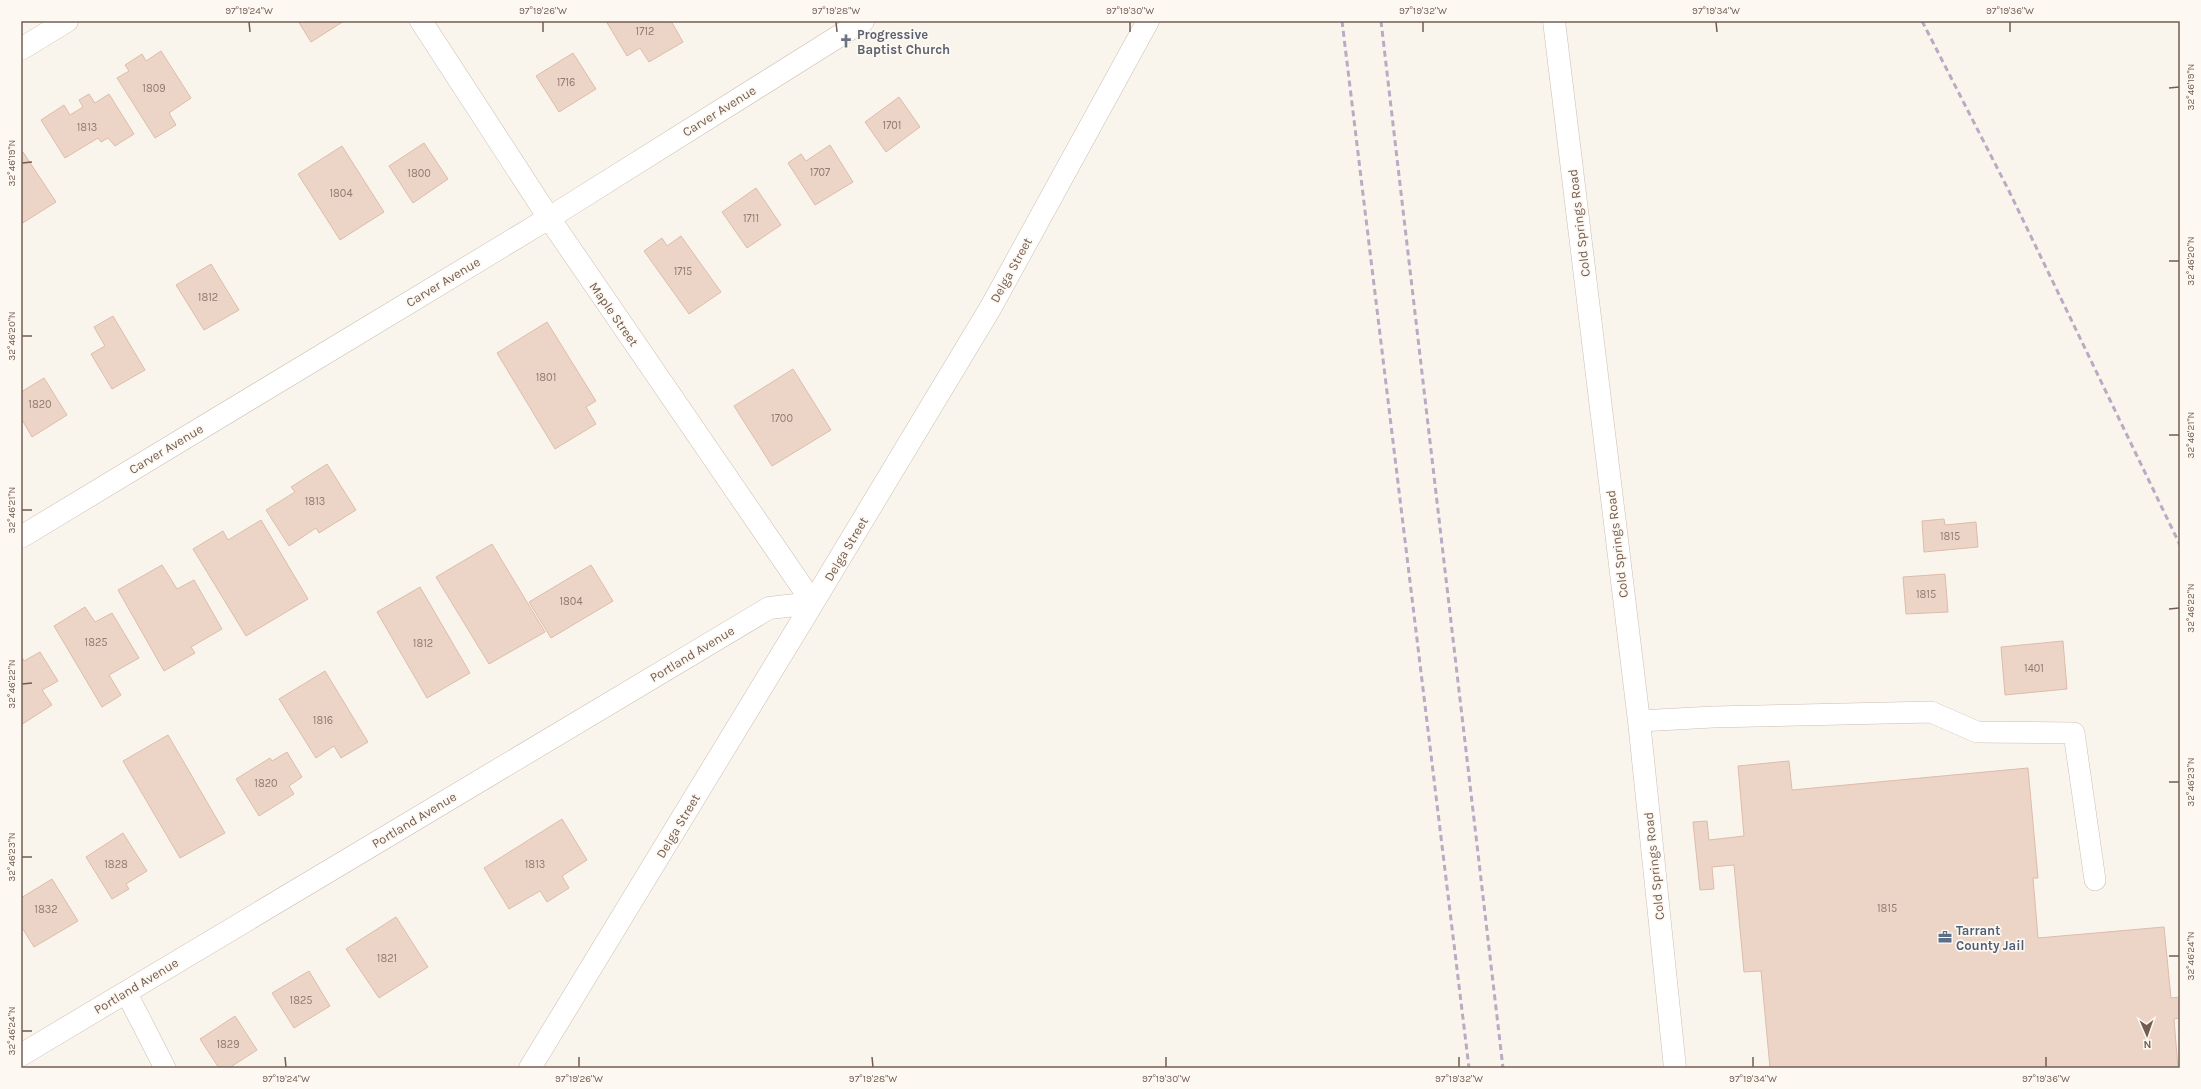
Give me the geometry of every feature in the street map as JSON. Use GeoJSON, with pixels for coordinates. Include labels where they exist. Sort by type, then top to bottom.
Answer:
{"type":"FeatureCollection","features":[{"type":"Feature","properties":{"kind":"street"},"geometry":{"type":"LineString","coordinates":[[21,49],[67,21]]}},
{"type":"Feature","properties":{"kind":"street","name":"Maple Street"},"geometry":{"type":"LineString","coordinates":[[421,21],[549,218],[813,603]]}},
{"type":"Feature","properties":{"kind":"street","name":"Carver Avenue"},"geometry":{"type":"LineString","coordinates":[[21,537],[549,218],[863,21]]}},
{"type":"Feature","properties":{"kind":"street","name":"Delga Street"},"geometry":{"type":"LineString","coordinates":[[530,1068],[991,307],[1148,21]]}},
{"type":"Feature","properties":{"kind":"street","name":"Cold Springs Road"},"geometry":{"type":"LineString","coordinates":[[1554,21],[1639,721],[1675,1068]]}},
{"type":"Feature","properties":{"kind":"street","name":"Portland Avenue"},"geometry":{"type":"LineString","coordinates":[[21,1054],[769,608],[813,603]]}},
{"type":"Feature","properties":{"kind":"lane"},"geometry":{"type":"LineString","coordinates":[[1639,721],[1713,717],[1931,712],[1977,732],[2074,733],[2095,880]]}},
{"type":"Feature","properties":{"kind":"lane"},"geometry":{"type":"LineString","coordinates":[[126,992],[165,1068]]}},
{"type":"Feature","properties":{"kind":"building"},"geometry":{"type":"Polygon","coordinates":[[[298,21],[344,21],[311,42],[298,21]]]}},
{"type":"Feature","properties":{"kind":"building"},"geometry":{"type":"Polygon","coordinates":[[[606,21],[671,21],[683,42],[649,62],[640,48],[627,56],[606,21]]]}},
{"type":"Feature","properties":{"kind":"building"},"geometry":{"type":"Polygon","coordinates":[[[161,51],[191,98],[169,113],[176,125],[155,138],[117,78],[129,71],[125,65],[142,54],[146,61],[161,51]]]}},
{"type":"Feature","properties":{"kind":"building"},"geometry":{"type":"Polygon","coordinates":[[[573,53],[596,89],[559,112],[536,76],[573,53]]]}},
{"type":"Feature","properties":{"kind":"building"},"geometry":{"type":"Polygon","coordinates":[[[89,94],[95,103],[109,94],[134,134],[115,146],[108,138],[101,142],[98,138],[65,158],[41,120],[64,105],[70,115],[83,107],[79,100],[89,94]]]}},
{"type":"Feature","properties":{"kind":"building"},"geometry":{"type":"Polygon","coordinates":[[[899,97],[920,127],[886,152],[865,122],[899,97]]]}},
{"type":"Feature","properties":{"kind":"building"},"geometry":{"type":"Polygon","coordinates":[[[424,143],[448,179],[413,203],[389,166],[424,143]]]}},
{"type":"Feature","properties":{"kind":"building"},"geometry":{"type":"Polygon","coordinates":[[[830,145],[853,182],[815,205],[788,163],[801,154],[806,161],[830,145]]]}},
{"type":"Feature","properties":{"kind":"building"},"geometry":{"type":"Polygon","coordinates":[[[342,146],[384,212],[340,240],[298,174],[342,146]]]}},
{"type":"Feature","properties":{"kind":"building"},"geometry":{"type":"Polygon","coordinates":[[[23,152],[56,202],[21,224],[21,153],[23,152]]]}},
{"type":"Feature","properties":{"kind":"building"},"geometry":{"type":"Polygon","coordinates":[[[756,188],[781,225],[747,248],[722,212],[756,188]]]}},
{"type":"Feature","properties":{"kind":"building"},"geometry":{"type":"Polygon","coordinates":[[[681,236],[721,292],[689,314],[644,251],[662,238],[667,246],[681,236]]]}},
{"type":"Feature","properties":{"kind":"building"},"geometry":{"type":"Polygon","coordinates":[[[211,264],[239,310],[204,330],[176,285],[211,264]]]}},
{"type":"Feature","properties":{"kind":"building"},"geometry":{"type":"Polygon","coordinates":[[[113,316],[145,370],[112,389],[91,354],[105,346],[94,327],[113,316]]]}},
{"type":"Feature","properties":{"kind":"building"},"geometry":{"type":"Polygon","coordinates":[[[547,322],[596,401],[586,407],[596,424],[555,449],[497,353],[547,322]]]}},
{"type":"Feature","properties":{"kind":"building"},"geometry":{"type":"Polygon","coordinates":[[[793,369],[831,430],[772,466],[734,406],[793,369]]]}},
{"type":"Feature","properties":{"kind":"building"},"geometry":{"type":"Polygon","coordinates":[[[44,378],[67,415],[32,437],[21,418],[21,392],[44,378]]]}},
{"type":"Feature","properties":{"kind":"building"},"geometry":{"type":"Polygon","coordinates":[[[327,464],[356,510],[319,533],[316,528],[289,546],[266,510],[295,492],[291,487],[327,464]]]}},
{"type":"Feature","properties":{"kind":"building"},"geometry":{"type":"Polygon","coordinates":[[[1944,519],[1945,525],[1976,522],[1978,547],[1924,552],[1922,521],[1944,519]]]}},
{"type":"Feature","properties":{"kind":"building"},"geometry":{"type":"Polygon","coordinates":[[[261,520],[308,599],[246,636],[193,549],[223,531],[228,540],[261,520]]]}},
{"type":"Feature","properties":{"kind":"building"},"geometry":{"type":"Polygon","coordinates":[[[492,544],[545,632],[489,664],[436,577],[492,544]]]}},
{"type":"Feature","properties":{"kind":"building"},"geometry":{"type":"Polygon","coordinates":[[[162,565],[177,589],[194,580],[222,629],[191,647],[195,653],[164,671],[118,590],[162,565]]]}},
{"type":"Feature","properties":{"kind":"building"},"geometry":{"type":"Polygon","coordinates":[[[591,565],[613,601],[551,638],[529,602],[591,565]]]}},
{"type":"Feature","properties":{"kind":"building"},"geometry":{"type":"Polygon","coordinates":[[[1945,574],[1948,612],[1906,614],[1903,577],[1945,574]]]}},
{"type":"Feature","properties":{"kind":"building"},"geometry":{"type":"Polygon","coordinates":[[[420,587],[470,673],[427,698],[377,612],[420,587]]]}},
{"type":"Feature","properties":{"kind":"building"},"geometry":{"type":"Polygon","coordinates":[[[85,607],[95,622],[112,613],[139,658],[109,675],[121,695],[102,707],[54,626],[85,607]]]}},
{"type":"Feature","properties":{"kind":"building"},"geometry":{"type":"Polygon","coordinates":[[[2063,641],[2067,689],[2005,695],[2001,647],[2063,641]]]}},
{"type":"Feature","properties":{"kind":"building"},"geometry":{"type":"Polygon","coordinates":[[[40,652],[58,681],[42,690],[52,705],[21,725],[21,656],[24,661],[40,652]]]}},
{"type":"Feature","properties":{"kind":"building"},"geometry":{"type":"Polygon","coordinates":[[[325,671],[368,742],[341,758],[334,746],[316,758],[279,699],[325,671]]]}},
{"type":"Feature","properties":{"kind":"building"},"geometry":{"type":"Polygon","coordinates":[[[168,735],[225,833],[180,858],[123,761],[168,735]]]}},
{"type":"Feature","properties":{"kind":"building"},"geometry":{"type":"Polygon","coordinates":[[[287,752],[302,777],[289,786],[294,794],[259,816],[236,779],[270,758],[272,761],[287,752]]]}},
{"type":"Feature","properties":{"kind":"building"},"geometry":{"type":"Polygon","coordinates":[[[1789,761],[1792,790],[2028,768],[2038,878],[2033,878],[2038,938],[2164,927],[2171,998],[2180,997],[2180,1018],[2174,1019],[2178,1068],[1770,1068],[1761,971],[1744,972],[1734,865],[1712,867],[1714,889],[1700,890],[1693,822],[1707,821],[1709,840],[1744,836],[1738,766],[1789,761]]]}},
{"type":"Feature","properties":{"kind":"building"},"geometry":{"type":"Polygon","coordinates":[[[562,819],[587,860],[562,876],[569,888],[547,902],[540,891],[509,909],[484,868],[562,819]]]}},
{"type":"Feature","properties":{"kind":"building"},"geometry":{"type":"Polygon","coordinates":[[[123,833],[147,871],[126,884],[129,889],[112,899],[86,857],[123,833]]]}},
{"type":"Feature","properties":{"kind":"building"},"geometry":{"type":"Polygon","coordinates":[[[52,879],[78,921],[34,947],[21,926],[21,898],[52,879]]]}},
{"type":"Feature","properties":{"kind":"building"},"geometry":{"type":"Polygon","coordinates":[[[396,917],[428,967],[379,998],[346,949],[396,917]]]}},
{"type":"Feature","properties":{"kind":"building"},"geometry":{"type":"Polygon","coordinates":[[[309,971],[330,1006],[294,1028],[272,993],[309,971]]]}},
{"type":"Feature","properties":{"kind":"building"},"geometry":{"type":"Polygon","coordinates":[[[235,1016],[257,1050],[229,1068],[219,1068],[200,1039],[235,1016]]]}},
{"type":"Feature","properties":{"kind":"railway"},"geometry":{"type":"LineString","coordinates":[[1342,21],[1469,1068]]}},
{"type":"Feature","properties":{"kind":"railway"},"geometry":{"type":"LineString","coordinates":[[1381,21],[1503,1068]]}},
{"type":"Feature","properties":{"kind":"railway"},"geometry":{"type":"LineString","coordinates":[[1922,21],[2009,191],[2180,545]]}},
{"type":"Feature","properties":{"kind":"place","name":"Progressive Baptist Church"},"geometry":{"type":"Point","coordinates":[846,41]}},
{"type":"Feature","properties":{"kind":"place","name":"Tarrant County Jail"},"geometry":{"type":"Point","coordinates":[1945,937]}}]}
